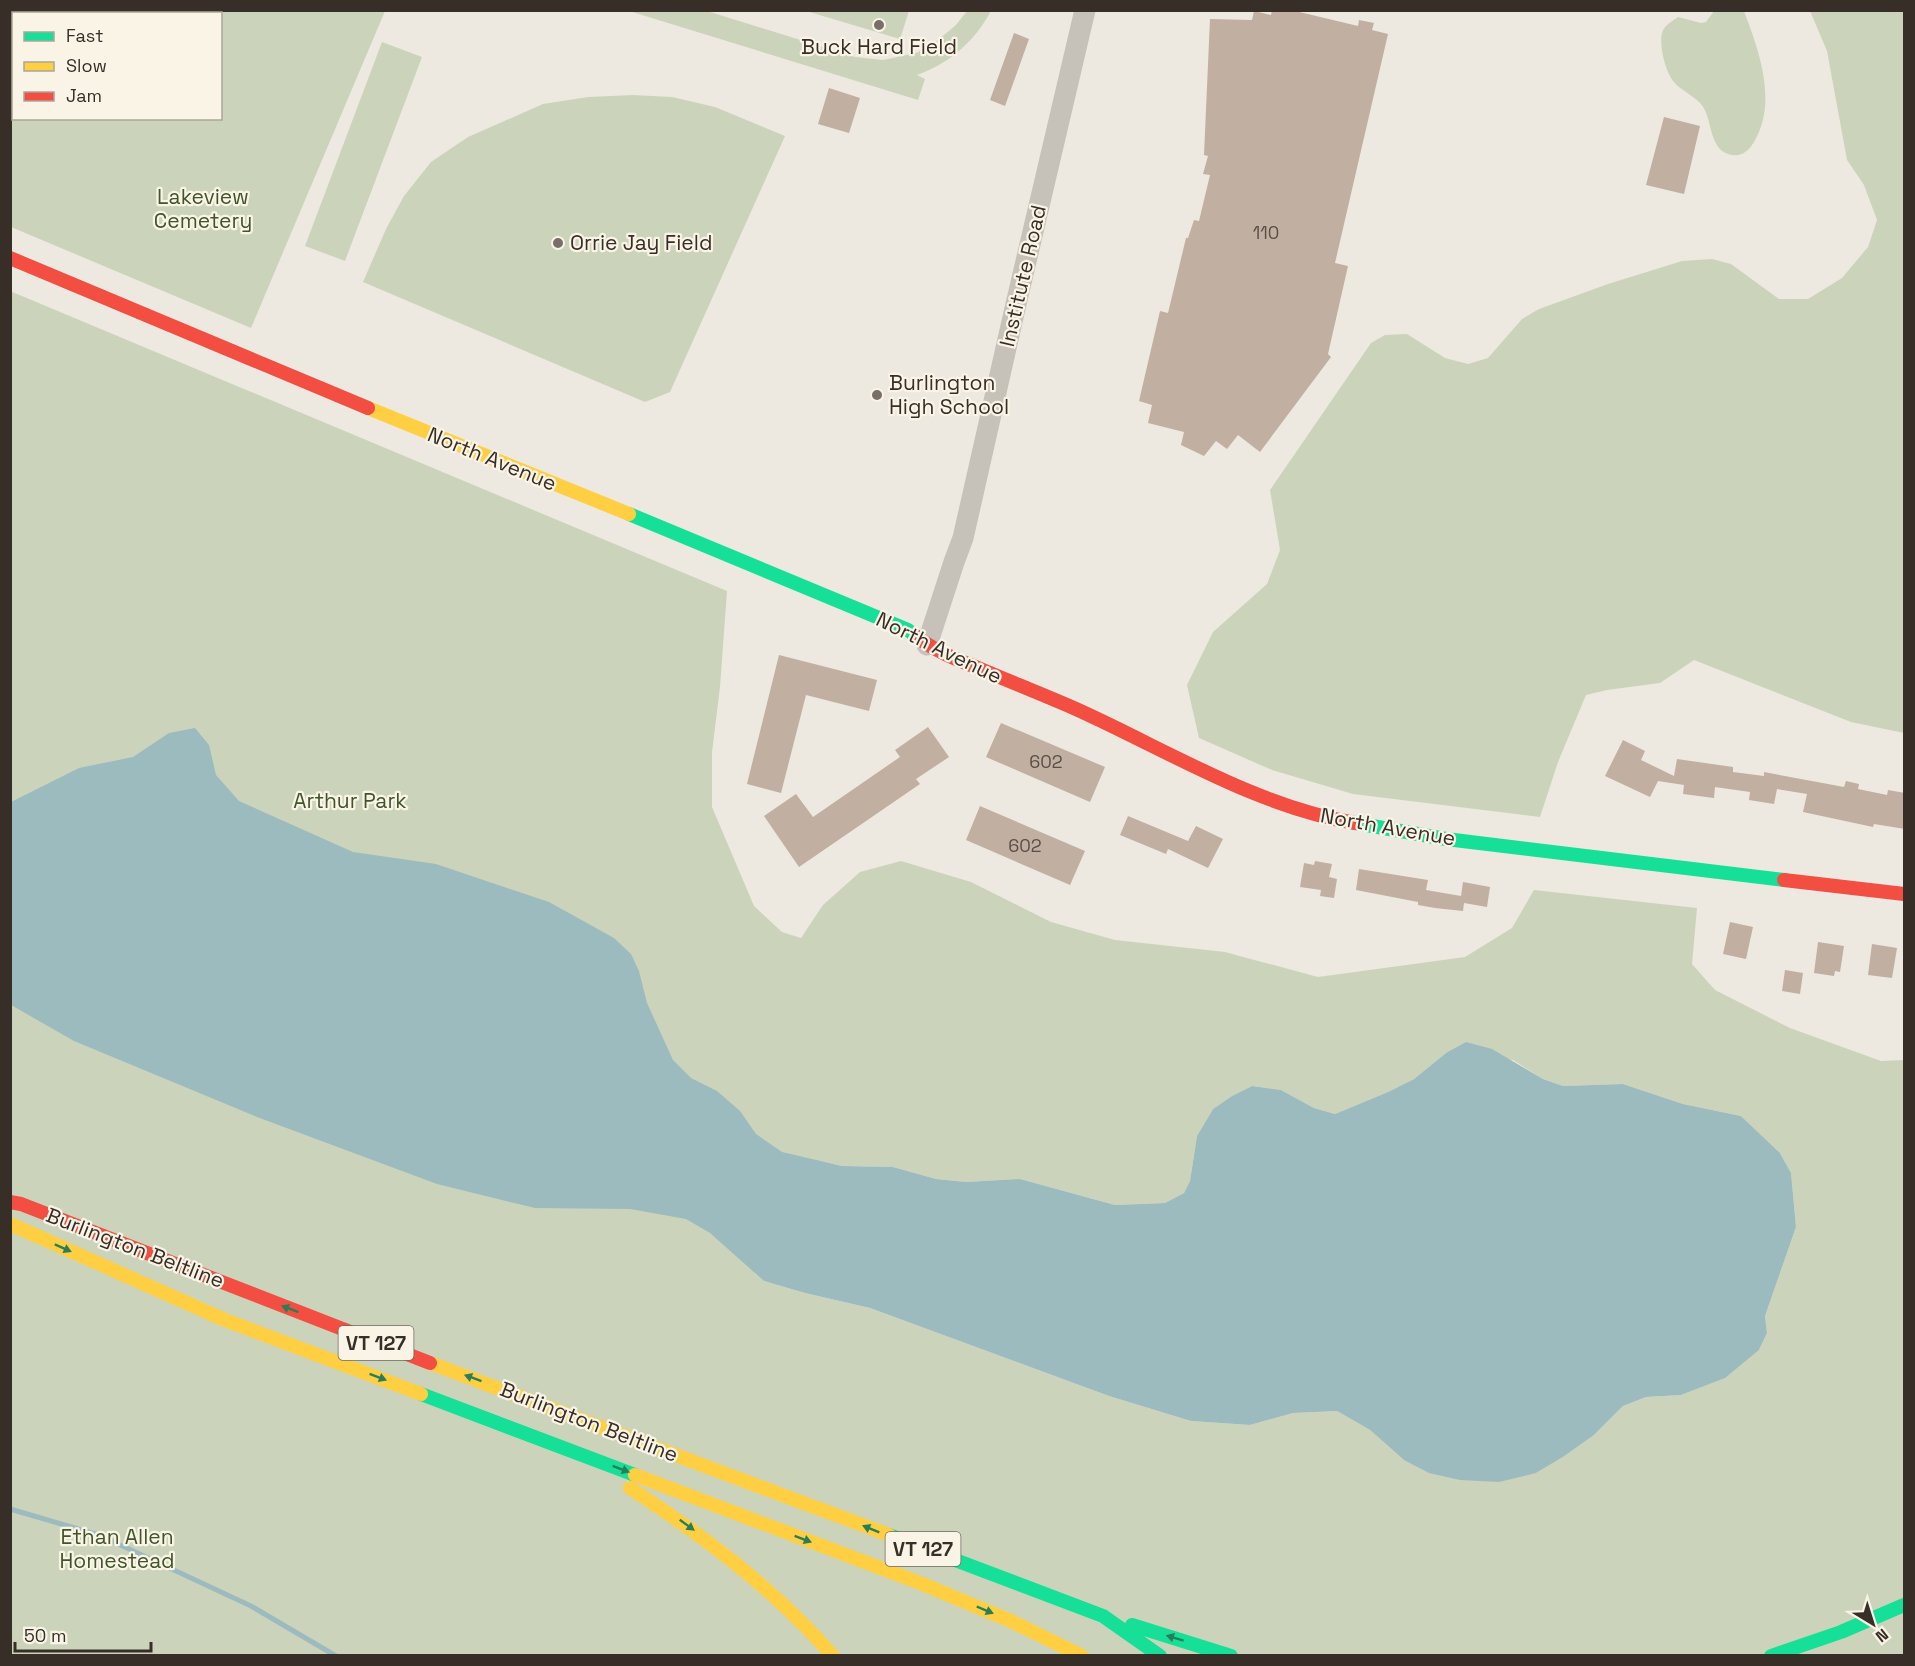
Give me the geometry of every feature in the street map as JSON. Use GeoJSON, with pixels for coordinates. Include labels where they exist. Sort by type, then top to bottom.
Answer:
{"type":"FeatureCollection","features":[{"type":"Feature","properties":{"kind":"main road","name":"North Avenue"},"geometry":{"type":"LineString","coordinates":[[10,258],[908,630],[927,645],[963,662],[1076,709],[1283,805],[1326,818],[1446,839],[1905,894]]}},
{"type":"Feature","properties":{"kind":"main road","name":"Burlington Beltline"},"geometry":{"type":"LineString","coordinates":[[10,1202],[32,1208],[371,1341],[1103,1616],[1160,1656]]}},
{"type":"Feature","properties":{"kind":"main road","name":"Burlington Beltline"},"geometry":{"type":"LineString","coordinates":[[10,1224],[225,1320],[920,1583],[1011,1621],[1082,1656]]}},
{"type":"Feature","properties":{"kind":"main road"},"geometry":{"type":"LineString","coordinates":[[488,1419],[626,1486],[675,1516],[730,1557],[782,1601],[833,1656]]}},
{"type":"Feature","properties":{"kind":"main road"},"geometry":{"type":"LineString","coordinates":[[1771,1656],[1841,1632],[1905,1605]]}},
{"type":"Feature","properties":{"kind":"main road"},"geometry":{"type":"LineString","coordinates":[[1103,1616],[1231,1656]]}},
{"type":"Feature","properties":{"kind":"street","name":"Institute Road"},"geometry":{"type":"LineString","coordinates":[[927,645],[963,538],[1085,10]]}},
{"type":"Feature","properties":{"kind":"green space","name":"Lakeview Cemetery"},"geometry":{"type":"Polygon","coordinates":[[[10,11],[385,11],[251,328],[11,227],[10,11]]]}},
{"type":"Feature","properties":{"kind":"green space"},"geometry":{"type":"Polygon","coordinates":[[[629,11],[707,11],[855,57],[883,60],[916,53],[932,45],[956,25],[967,11],[991,11],[985,22],[960,50],[940,64],[917,75],[925,79],[918,100],[629,11]]]}},
{"type":"Feature","properties":{"kind":"green space","name":"Buck Hard Field"},"geometry":{"type":"Polygon","coordinates":[[[806,11],[909,11],[900,39],[806,11]]]}},
{"type":"Feature","properties":{"kind":"green space"},"geometry":{"type":"Polygon","coordinates":[[[1714,11],[1744,11],[1764,76],[1765,110],[1761,127],[1749,149],[1736,155],[1728,154],[1717,145],[1705,110],[1698,101],[1673,81],[1667,71],[1662,51],[1662,33],[1678,17],[1701,23],[1706,22],[1714,11]]]}},
{"type":"Feature","properties":{"kind":"green space"},"geometry":{"type":"Polygon","coordinates":[[[1810,11],[1904,11],[1904,733],[1851,722],[1694,660],[1660,683],[1586,695],[1558,762],[1540,817],[1353,794],[1272,770],[1199,738],[1187,685],[1213,632],[1267,584],[1280,550],[1270,490],[1371,343],[1385,335],[1407,334],[1445,358],[1468,364],[1488,358],[1522,319],[1539,309],[1682,261],[1712,259],[1731,264],[1779,299],[1808,299],[1842,278],[1868,247],[1877,220],[1864,185],[1847,160],[1827,51],[1810,11]]]}},
{"type":"Feature","properties":{"kind":"green space"},"geometry":{"type":"Polygon","coordinates":[[[382,42],[422,57],[345,261],[305,246],[382,42]]]}},
{"type":"Feature","properties":{"kind":"green space","name":"Orrie Jay Field"},"geometry":{"type":"Polygon","coordinates":[[[633,95],[672,97],[715,107],[785,136],[670,392],[645,402],[363,282],[386,229],[404,196],[431,162],[468,137],[543,104],[588,97],[633,95]]]}},
{"type":"Feature","properties":{"kind":"green space"},"geometry":{"type":"Polygon","coordinates":[[[10,291],[727,591],[720,687],[712,752],[712,807],[754,906],[782,932],[801,938],[823,905],[860,872],[901,861],[971,882],[1051,922],[1115,940],[1225,952],[1318,977],[1465,957],[1512,928],[1534,890],[1697,908],[1692,964],[1715,990],[1790,1028],[1881,1061],[1904,1060],[1904,1655],[11,1655],[10,291]],[[1446,1053],[1414,1079],[1335,1114],[1314,1108],[1281,1090],[1252,1086],[1213,1109],[1197,1136],[1190,1181],[1184,1193],[1165,1203],[1115,1205],[1020,1179],[966,1182],[936,1179],[893,1167],[842,1166],[824,1162],[755,1273],[764,1281],[870,1308],[1109,1396],[1191,1421],[1250,1425],[1293,1413],[1337,1411],[1370,1430],[1404,1460],[1536,1473],[1594,1435],[1623,1406],[1646,1397],[1681,1395],[1724,1378],[1759,1350],[1767,1333],[1765,1316],[1796,1227],[1791,1173],[1780,1153],[1741,1116],[1683,1104],[1623,1084],[1563,1086],[1543,1079],[1513,1060],[1446,1053]]]}},
{"type":"Feature","properties":{"kind":"water"},"geometry":{"type":"Polygon","coordinates":[[[195,728],[209,745],[216,775],[239,801],[353,852],[436,864],[549,902],[614,938],[631,954],[639,971],[647,1003],[673,1060],[691,1078],[717,1091],[740,1111],[756,1134],[782,1152],[842,1166],[893,1167],[936,1179],[966,1182],[1020,1179],[1115,1205],[1165,1203],[1184,1193],[1190,1181],[1197,1136],[1213,1109],[1232,1096],[1252,1086],[1281,1090],[1314,1108],[1335,1114],[1414,1079],[1446,1053],[1466,1042],[1492,1049],[1543,1079],[1563,1086],[1623,1084],[1683,1104],[1741,1116],[1780,1153],[1791,1173],[1796,1227],[1765,1316],[1767,1333],[1759,1350],[1725,1378],[1681,1395],[1646,1397],[1623,1406],[1594,1435],[1536,1473],[1499,1482],[1460,1480],[1429,1473],[1404,1460],[1370,1430],[1337,1411],[1293,1413],[1250,1425],[1191,1421],[1109,1396],[870,1308],[764,1281],[710,1233],[686,1219],[630,1209],[535,1208],[437,1184],[257,1117],[74,1041],[11,1005],[11,802],[79,768],[133,757],[169,733],[195,728]]]}},
{"type":"Feature","properties":{"kind":"building"},"geometry":{"type":"Polygon","coordinates":[[[1272,10],[1291,10],[1358,26],[1359,20],[1374,23],[1372,30],[1388,34],[1335,263],[1348,266],[1328,354],[1331,357],[1260,452],[1238,435],[1227,449],[1216,441],[1204,456],[1181,445],[1184,432],[1148,423],[1152,405],[1139,401],[1160,311],[1168,313],[1186,238],[1188,238],[1194,220],[1199,221],[1210,175],[1203,174],[1208,156],[1204,155],[1210,19],[1252,20],[1254,11],[1271,15],[1272,10]]]}},
{"type":"Feature","properties":{"kind":"building"},"geometry":{"type":"Polygon","coordinates":[[[1014,33],[1029,39],[1005,106],[990,100],[1014,33]]]}},
{"type":"Feature","properties":{"kind":"building"},"geometry":{"type":"Polygon","coordinates":[[[829,88],[860,98],[849,133],[818,124],[829,88]]]}},
{"type":"Feature","properties":{"kind":"building"},"geometry":{"type":"Polygon","coordinates":[[[1664,117],[1700,126],[1684,194],[1646,185],[1664,117]]]}},
{"type":"Feature","properties":{"kind":"building"},"geometry":{"type":"Polygon","coordinates":[[[779,655],[877,680],[869,711],[806,695],[781,793],[747,784],[779,655]]]}},
{"type":"Feature","properties":{"kind":"building"},"geometry":{"type":"Polygon","coordinates":[[[1001,723],[1105,767],[1090,802],[986,757],[1001,723]]]}},
{"type":"Feature","properties":{"kind":"building"},"geometry":{"type":"Polygon","coordinates":[[[928,727],[949,757],[916,779],[920,784],[799,867],[764,816],[796,794],[813,817],[900,757],[895,750],[928,727]]]}},
{"type":"Feature","properties":{"kind":"building"},"geometry":{"type":"Polygon","coordinates":[[[1623,740],[1645,751],[1641,760],[1674,776],[1677,759],[1733,767],[1733,772],[1764,776],[1764,772],[1844,787],[1846,781],[1859,784],[1858,789],[1887,795],[1888,790],[1905,793],[1905,829],[1874,824],[1873,827],[1803,812],[1807,794],[1777,789],[1774,804],[1749,800],[1750,792],[1715,787],[1714,798],[1683,794],[1684,785],[1658,781],[1650,797],[1605,776],[1623,740]]]}},
{"type":"Feature","properties":{"kind":"building"},"geometry":{"type":"Polygon","coordinates":[[[980,806],[1085,851],[1070,885],[966,840],[980,806]]]}},
{"type":"Feature","properties":{"kind":"building"},"geometry":{"type":"Polygon","coordinates":[[[1128,816],[1188,841],[1196,826],[1223,839],[1208,868],[1168,849],[1166,854],[1120,835],[1128,816]]]}},
{"type":"Feature","properties":{"kind":"building"},"geometry":{"type":"Polygon","coordinates":[[[1315,861],[1332,864],[1329,877],[1337,879],[1334,898],[1320,896],[1321,890],[1300,887],[1304,863],[1314,865],[1315,861]]]}},
{"type":"Feature","properties":{"kind":"building"},"geometry":{"type":"Polygon","coordinates":[[[1359,869],[1428,880],[1426,890],[1461,896],[1463,882],[1490,887],[1487,907],[1464,903],[1463,911],[1435,908],[1418,905],[1418,902],[1356,890],[1359,869]]]}},
{"type":"Feature","properties":{"kind":"building"},"geometry":{"type":"Polygon","coordinates":[[[1730,922],[1753,927],[1746,959],[1723,954],[1730,922]]]}},
{"type":"Feature","properties":{"kind":"building"},"geometry":{"type":"Polygon","coordinates":[[[1818,942],[1844,946],[1840,972],[1835,971],[1834,976],[1814,973],[1818,942]]]}},
{"type":"Feature","properties":{"kind":"building"},"geometry":{"type":"Polygon","coordinates":[[[1872,944],[1897,948],[1892,978],[1868,975],[1872,944]]]}},
{"type":"Feature","properties":{"kind":"building"},"geometry":{"type":"Polygon","coordinates":[[[1785,970],[1803,973],[1800,994],[1782,991],[1785,970]]]}},
{"type":"Feature","properties":{"kind":"waterway"},"geometry":{"type":"LineString","coordinates":[[10,1509],[99,1535],[251,1606],[336,1656]]}},
{"type":"Feature","properties":{"kind":"traffic: fast"},"geometry":{"type":"LineString","coordinates":[[629,514],[908,630],[917,637]]}},
{"type":"Feature","properties":{"kind":"traffic: fast"},"geometry":{"type":"LineString","coordinates":[[1355,823],[1446,839],[1784,880]]}},
{"type":"Feature","properties":{"kind":"traffic: fast"},"geometry":{"type":"LineString","coordinates":[[421,1394],[635,1475]]}},
{"type":"Feature","properties":{"kind":"traffic: fast"},"geometry":{"type":"LineString","coordinates":[[889,1535],[1103,1616],[1160,1656]]}},
{"type":"Feature","properties":{"kind":"traffic: fast"},"geometry":{"type":"LineString","coordinates":[[1771,1656],[1841,1632],[1904,1605]]}},
{"type":"Feature","properties":{"kind":"traffic: fast"},"geometry":{"type":"LineString","coordinates":[[1132,1625],[1231,1656]]}},
{"type":"Feature","properties":{"kind":"traffic: slow"},"geometry":{"type":"LineString","coordinates":[[368,408],[629,514]]}},
{"type":"Feature","properties":{"kind":"traffic: slow"},"geometry":{"type":"LineString","coordinates":[[10,1224],[225,1320],[421,1394]]}},
{"type":"Feature","properties":{"kind":"traffic: slow"},"geometry":{"type":"LineString","coordinates":[[430,1363],[889,1535]]}},
{"type":"Feature","properties":{"kind":"traffic: slow"},"geometry":{"type":"LineString","coordinates":[[635,1475],[920,1583],[1011,1621],[1082,1656]]}},
{"type":"Feature","properties":{"kind":"traffic: slow"},"geometry":{"type":"LineString","coordinates":[[630,1488],[738,1565],[787,1608],[833,1656]]}},
{"type":"Feature","properties":{"kind":"traffic: jam"},"geometry":{"type":"LineString","coordinates":[[10,258],[368,408]]}},
{"type":"Feature","properties":{"kind":"traffic: jam"},"geometry":{"type":"LineString","coordinates":[[917,637],[947,655],[1076,709],[1247,790],[1282,804],[1355,823]]}},
{"type":"Feature","properties":{"kind":"traffic: jam"},"geometry":{"type":"LineString","coordinates":[[1784,880],[1904,894]]}},
{"type":"Feature","properties":{"kind":"traffic: jam"},"geometry":{"type":"LineString","coordinates":[[10,1202],[21,1204],[430,1363]]}},
{"type":"Feature","properties":{"kind":"place","name":"Buck Hard Field"},"geometry":{"type":"Point","coordinates":[879,25]}},
{"type":"Feature","properties":{"kind":"place","name":"Orrie Jay Field"},"geometry":{"type":"Point","coordinates":[558,243]}},
{"type":"Feature","properties":{"kind":"place","name":"Burlington High School"},"geometry":{"type":"Point","coordinates":[877,395]}},
{"type":"Feature","properties":{"kind":"park label","name":"Arthur Park"},"geometry":{"type":"Point","coordinates":[350,801]}},
{"type":"Feature","properties":{"kind":"park label","name":"Ethan Allen Homestead"},"geometry":{"type":"Point","coordinates":[117,1549]}}]}
